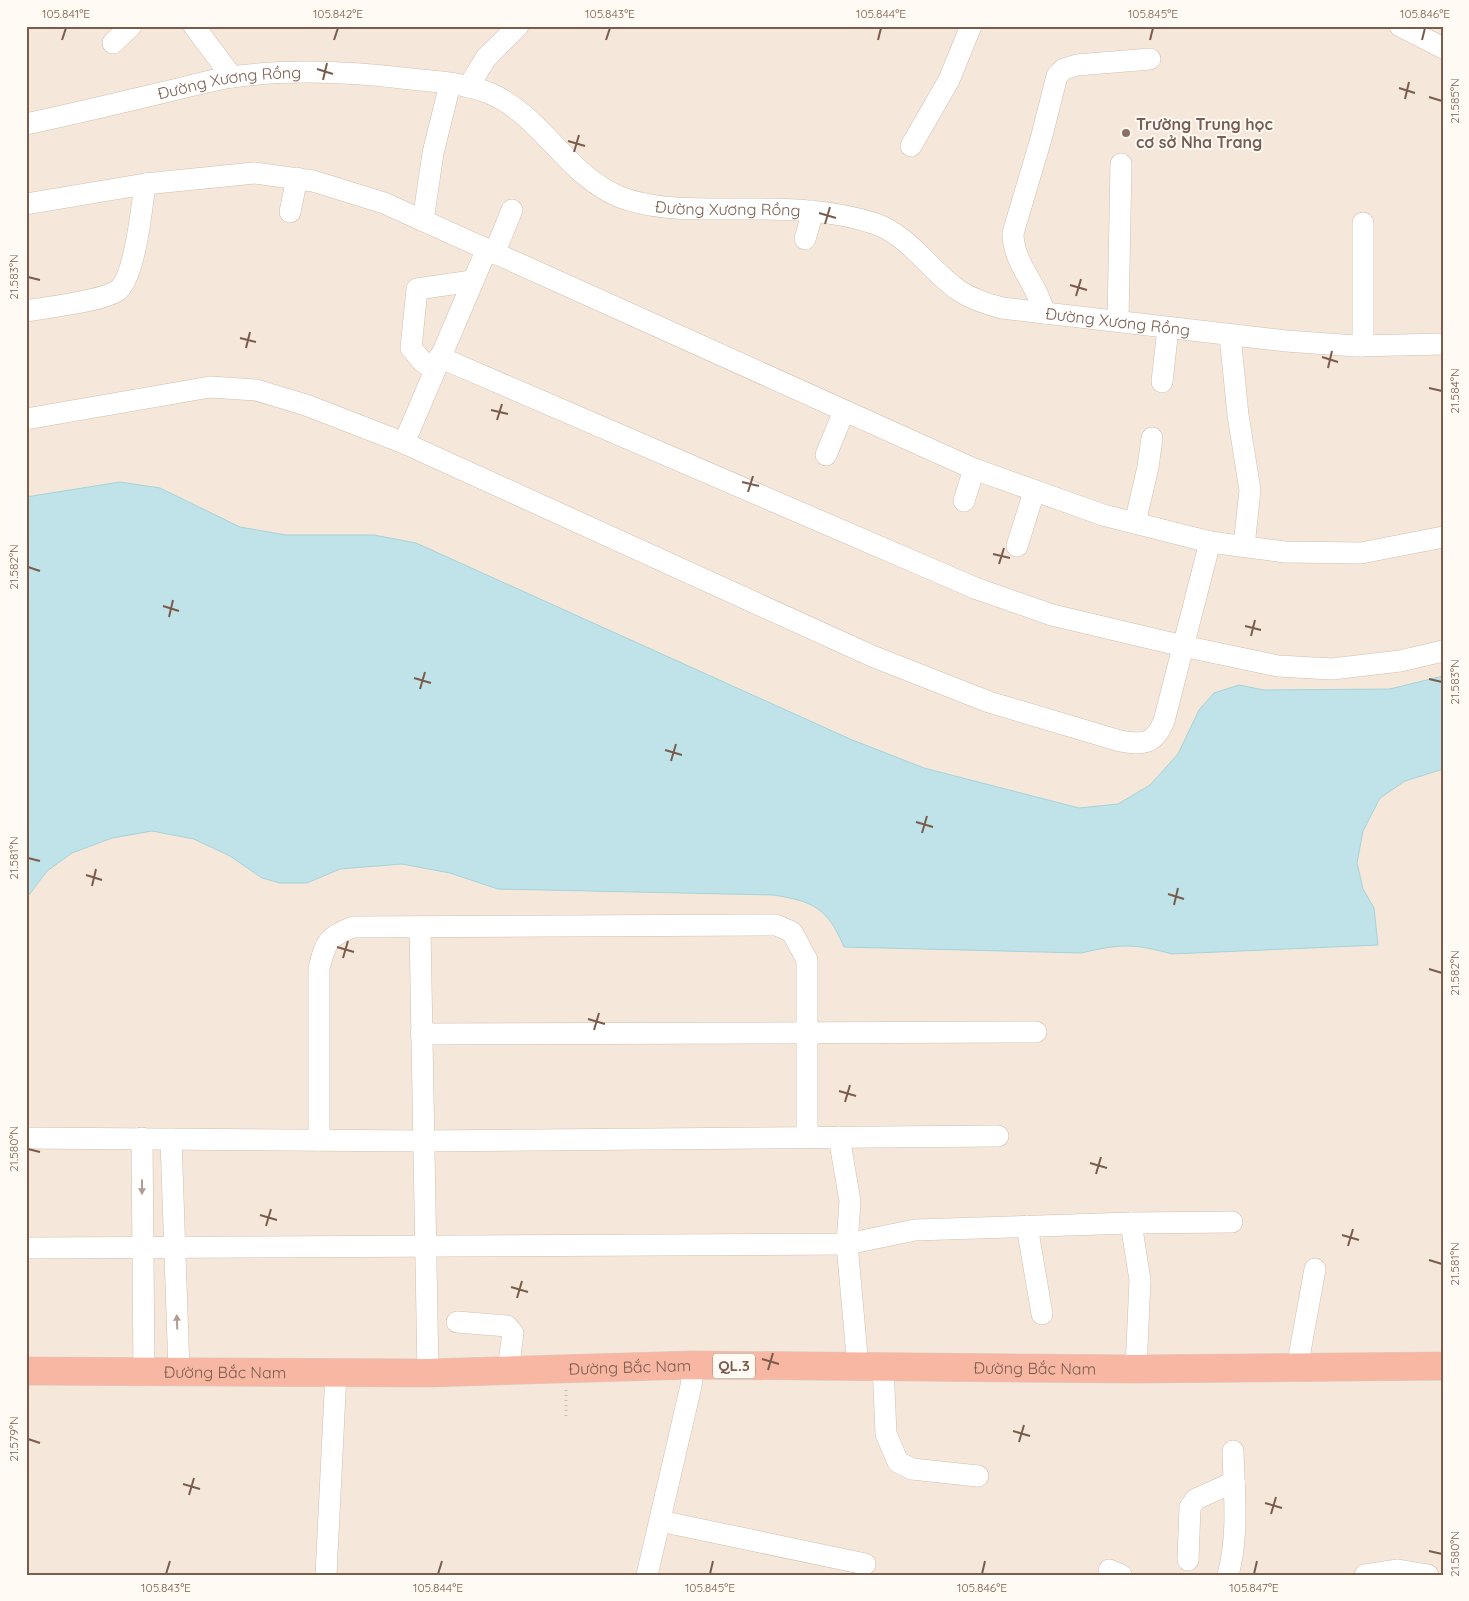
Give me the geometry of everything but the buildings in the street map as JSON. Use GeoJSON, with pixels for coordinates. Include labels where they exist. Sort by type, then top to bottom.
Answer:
{"type":"FeatureCollection","features":[{"type":"Feature","properties":{"kind":"highway","name":"Đường Bắc Nam"},"geometry":{"type":"LineString","coordinates":[[26,1370],[428,1373],[693,1365],[1136,1369],[1443,1366]]}},
{"type":"Feature","properties":{"kind":"street"},"geometry":{"type":"LineString","coordinates":[[113,43],[131,26]]}},
{"type":"Feature","properties":{"kind":"street"},"geometry":{"type":"LineString","coordinates":[[194,26],[232,77]]}},
{"type":"Feature","properties":{"kind":"street"},"geometry":{"type":"LineString","coordinates":[[423,221],[433,153],[459,85],[518,26]]}},
{"type":"Feature","properties":{"kind":"street"},"geometry":{"type":"LineString","coordinates":[[911,146],[949,80],[971,26]]}},
{"type":"Feature","properties":{"kind":"street"},"geometry":{"type":"LineString","coordinates":[[1400,26],[1443,48]]}},
{"type":"Feature","properties":{"kind":"street"},"geometry":{"type":"LineString","coordinates":[[1044,313],[1042,300],[1018,262],[1012,233],[1041,138],[1053,84],[1064,69],[1077,65],[1150,58]]}},
{"type":"Feature","properties":{"kind":"street","name":"Đường Xương Rồng"},"geometry":{"type":"LineString","coordinates":[[26,124],[232,77],[324,72],[385,75],[459,85],[488,92],[516,106],[571,163],[594,182],[620,197],[667,207],[813,210],[853,217],[880,226],[898,236],[958,291],[979,301],[1002,308],[1230,336],[1363,346],[1443,344]]}},
{"type":"Feature","properties":{"kind":"street"},"geometry":{"type":"LineString","coordinates":[[1118,321],[1121,164]]}},
{"type":"Feature","properties":{"kind":"street"},"geometry":{"type":"LineString","coordinates":[[26,204],[145,184],[254,173],[297,178],[384,203],[974,469],[1034,492],[1135,523],[1210,542],[1284,552],[1361,553],[1443,538]]}},
{"type":"Feature","properties":{"kind":"street"},"geometry":{"type":"LineString","coordinates":[[290,212],[297,178]]}},
{"type":"Feature","properties":{"kind":"street"},"geometry":{"type":"LineString","coordinates":[[26,311],[108,294],[117,290],[122,285],[138,237],[145,184]]}},
{"type":"Feature","properties":{"kind":"street"},"geometry":{"type":"LineString","coordinates":[[404,443],[472,281],[512,210]]}},
{"type":"Feature","properties":{"kind":"street"},"geometry":{"type":"LineString","coordinates":[[805,239],[813,210]]}},
{"type":"Feature","properties":{"kind":"street"},"geometry":{"type":"LineString","coordinates":[[1362,223],[1363,346]]}},
{"type":"Feature","properties":{"kind":"street"},"geometry":{"type":"LineString","coordinates":[[472,281],[418,288],[411,348],[422,362],[436,363],[975,588],[1052,614],[1183,646],[1278,666],[1332,669],[1400,661],[1443,651]]}},
{"type":"Feature","properties":{"kind":"street"},"geometry":{"type":"LineString","coordinates":[[1162,382],[1168,328]]}},
{"type":"Feature","properties":{"kind":"street"},"geometry":{"type":"LineString","coordinates":[[1230,336],[1238,415],[1250,490],[1244,546]]}},
{"type":"Feature","properties":{"kind":"street"},"geometry":{"type":"LineString","coordinates":[[26,419],[210,387],[256,390],[306,405],[404,443],[872,656],[989,702],[1120,741],[1141,744],[1158,734],[1164,722],[1210,542]]}},
{"type":"Feature","properties":{"kind":"street"},"geometry":{"type":"LineString","coordinates":[[826,455],[844,411]]}},
{"type":"Feature","properties":{"kind":"street"},"geometry":{"type":"LineString","coordinates":[[1135,523],[1152,438]]}},
{"type":"Feature","properties":{"kind":"street"},"geometry":{"type":"LineString","coordinates":[[964,501],[974,469]]}},
{"type":"Feature","properties":{"kind":"street"},"geometry":{"type":"LineString","coordinates":[[1017,546],[1034,492]]}},
{"type":"Feature","properties":{"kind":"street"},"geometry":{"type":"LineString","coordinates":[[319,1140],[319,968],[325,947],[334,934],[353,927],[776,925],[792,932],[807,960],[808,1032],[805,1107],[807,1137]]}},
{"type":"Feature","properties":{"kind":"street"},"geometry":{"type":"LineString","coordinates":[[420,927],[422,1141],[428,1373]]}},
{"type":"Feature","properties":{"kind":"street"},"geometry":{"type":"LineString","coordinates":[[421,1034],[1036,1032]]}},
{"type":"Feature","properties":{"kind":"street"},"geometry":{"type":"LineString","coordinates":[[26,1138],[422,1141],[998,1136]]}},
{"type":"Feature","properties":{"kind":"street"},"geometry":{"type":"LineString","coordinates":[[840,1137],[850,1201],[847,1244],[870,1366],[886,1434],[898,1462],[912,1469],[978,1476]]}},
{"type":"Feature","properties":{"kind":"street"},"geometry":{"type":"LineString","coordinates":[[142,1138],[144,1372]]}},
{"type":"Feature","properties":{"kind":"street"},"geometry":{"type":"LineString","coordinates":[[172,1139],[179,1371]]}},
{"type":"Feature","properties":{"kind":"street"},"geometry":{"type":"LineString","coordinates":[[26,1248],[847,1244],[916,1230],[1131,1222],[1232,1222]]}},
{"type":"Feature","properties":{"kind":"street"},"geometry":{"type":"LineString","coordinates":[[1131,1222],[1140,1280],[1136,1369]]}},
{"type":"Feature","properties":{"kind":"street"},"geometry":{"type":"LineString","coordinates":[[1027,1226],[1042,1314]]}},
{"type":"Feature","properties":{"kind":"street"},"geometry":{"type":"LineString","coordinates":[[1297,1368],[1315,1269]]}},
{"type":"Feature","properties":{"kind":"street"},"geometry":{"type":"LineString","coordinates":[[457,1322],[507,1326],[513,1333],[508,1370]]}},
{"type":"Feature","properties":{"kind":"street"},"geometry":{"type":"LineString","coordinates":[[647,1575],[692,1386],[693,1365]]}},
{"type":"Feature","properties":{"kind":"street"},"geometry":{"type":"LineString","coordinates":[[326,1575],[336,1373]]}},
{"type":"Feature","properties":{"kind":"street"},"geometry":{"type":"LineString","coordinates":[[1228,1575],[1234,1553],[1236,1516],[1233,1451]]}},
{"type":"Feature","properties":{"kind":"street"},"geometry":{"type":"LineString","coordinates":[[1188,1560],[1190,1507],[1196,1499],[1234,1482]]}},
{"type":"Feature","properties":{"kind":"street"},"geometry":{"type":"LineString","coordinates":[[660,1521],[865,1564]]}},
{"type":"Feature","properties":{"kind":"street"},"geometry":{"type":"LineString","coordinates":[[1365,1575],[1398,1570],[1428,1575]]}},
{"type":"Feature","properties":{"kind":"path"},"geometry":{"type":"LineString","coordinates":[[566,1370],[566,1420]]}},
{"type":"Feature","properties":{"kind":"shaded area"},"geometry":{"type":"Polygon","coordinates":[[[26,26],[1443,26],[1443,1575],[26,1575],[26,26]]]}},
{"type":"Feature","properties":{"kind":"water"},"geometry":{"type":"Polygon","coordinates":[[[120,482],[160,488],[240,527],[286,535],[374,535],[416,543],[850,739],[924,768],[1079,808],[1118,804],[1150,785],[1178,754],[1199,710],[1214,693],[1239,685],[1264,690],[1390,689],[1443,676],[1443,769],[1405,781],[1380,798],[1363,831],[1357,863],[1363,889],[1374,908],[1378,945],[1172,954],[1136,946],[1117,946],[1081,953],[844,947],[825,915],[809,904],[787,897],[773,895],[498,889],[450,873],[402,864],[340,869],[307,883],[280,883],[262,878],[230,856],[194,839],[152,831],[112,838],[72,853],[47,871],[26,899],[26,497],[120,482]]]}},
{"type":"Feature","properties":{"kind":"place","name":"Trường Trung học cơ sở Nha Trang"},"geometry":{"type":"Point","coordinates":[1126,133]}}]}
